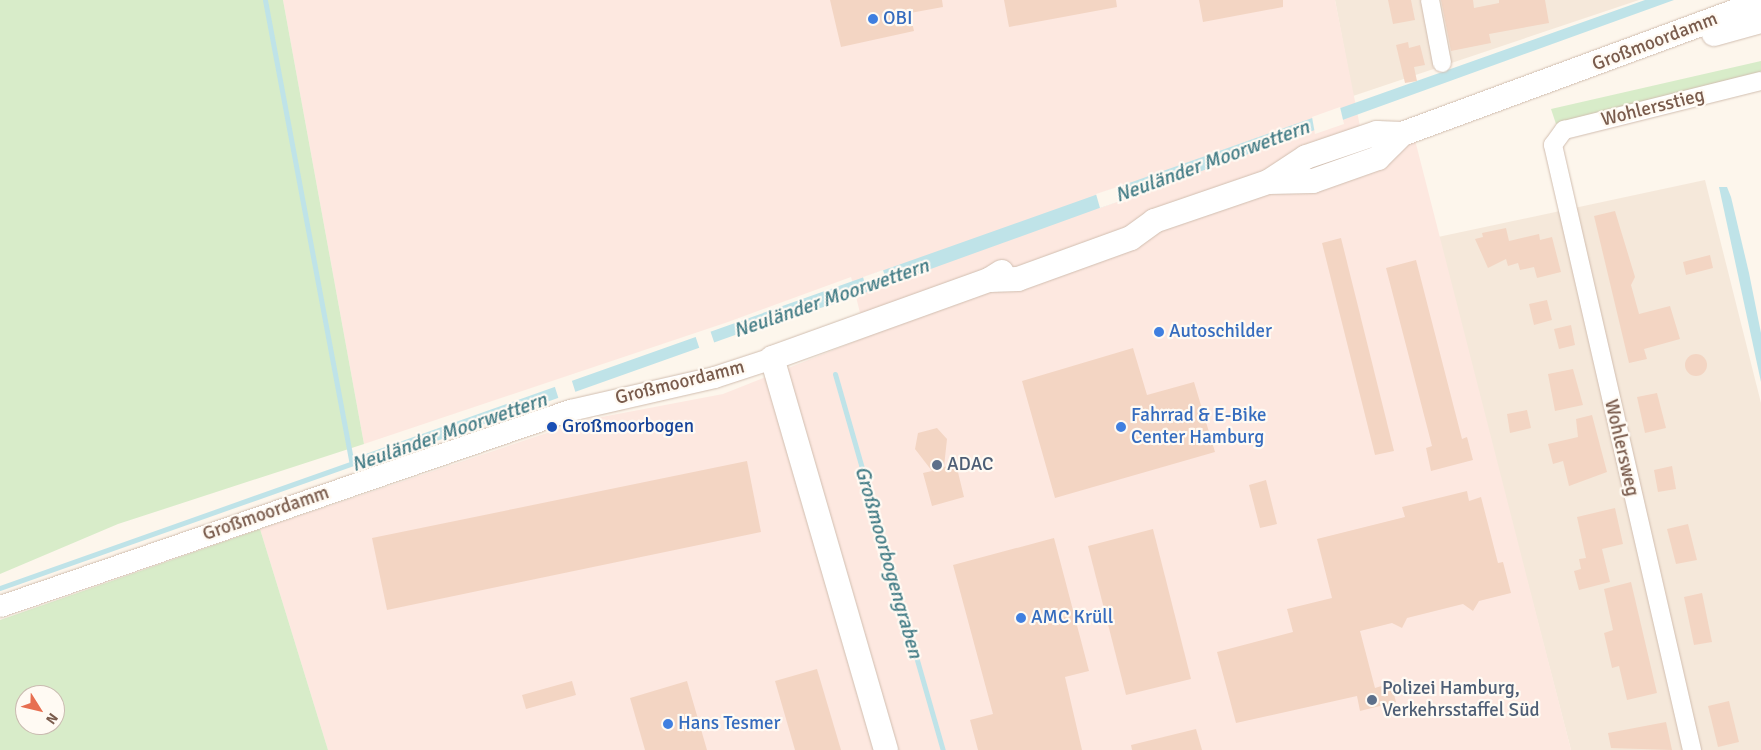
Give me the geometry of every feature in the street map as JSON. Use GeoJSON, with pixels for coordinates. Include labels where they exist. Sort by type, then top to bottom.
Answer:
{"type":"FeatureCollection","features":[{"type":"Feature","properties":{"kind":"main road","name":"Großmoordamm"},"geometry":{"type":"LineString","coordinates":[[772,358],[990,280],[1013,264],[1116,226],[1154,222],[1268,182],[1306,157],[1377,133],[1402,134],[1578,72],[1761,2]]}},
{"type":"Feature","properties":{"kind":"main road","name":"Großmoordamm"},"geometry":{"type":"LineString","coordinates":[[1578,72],[1761,21]]}},
{"type":"Feature","properties":{"kind":"main road","name":"Großmoordamm"},"geometry":{"type":"LineString","coordinates":[[1268,182],[1313,181],[1378,158],[1402,134]]}},
{"type":"Feature","properties":{"kind":"main road","name":"Großmoordamm"},"geometry":{"type":"LineString","coordinates":[[990,280],[1018,279],[1131,238],[1154,222]]}},
{"type":"Feature","properties":{"kind":"main road"},"geometry":{"type":"LineString","coordinates":[[1102,249],[1116,226]]}},
{"type":"Feature","properties":{"kind":"main road"},"geometry":{"type":"LineString","coordinates":[[772,358],[886,750]]}},
{"type":"Feature","properties":{"kind":"street"},"geometry":{"type":"LineString","coordinates":[[1430,0],[1442,63]]}},
{"type":"Feature","properties":{"kind":"street","name":"Wohlersstieg"},"geometry":{"type":"LineString","coordinates":[[1553,145],[1564,130],[1761,81]]}},
{"type":"Feature","properties":{"kind":"street","name":"Wohlersweg"},"geometry":{"type":"LineString","coordinates":[[1553,145],[1692,750]]}},
{"type":"Feature","properties":{"kind":"street","name":"Großmoordamm"},"geometry":{"type":"LineString","coordinates":[[0,606],[570,410],[714,377],[772,358]]}},
{"type":"Feature","properties":{"kind":"shaded area","name":"Großmoorbogen"},"geometry":{"type":"Polygon","coordinates":[[[283,0],[1335,0],[1366,157],[1415,140],[1571,750],[328,750],[260,529],[586,420],[723,394],[866,337],[851,277],[728,322],[364,444],[283,0]]]}},
{"type":"Feature","properties":{"kind":"shaded area"},"geometry":{"type":"Polygon","coordinates":[[[1335,0],[1639,0],[1353,96],[1335,0]]]}},
{"type":"Feature","properties":{"kind":"shaded area"},"geometry":{"type":"Polygon","coordinates":[[[1705,180],[1761,403],[1761,750],[1571,750],[1438,237],[1705,180]]]}},
{"type":"Feature","properties":{"kind":"green space"},"geometry":{"type":"Polygon","coordinates":[[[0,0],[283,0],[364,444],[118,524],[0,574],[0,0]]]}},
{"type":"Feature","properties":{"kind":"green space"},"geometry":{"type":"Polygon","coordinates":[[[1761,61],[1761,75],[1556,124],[1551,109],[1761,61]]]}},
{"type":"Feature","properties":{"kind":"green space"},"geometry":{"type":"Polygon","coordinates":[[[260,529],[328,750],[0,750],[0,620],[260,529]]]}},
{"type":"Feature","properties":{"kind":"water"},"geometry":{"type":"Polygon","coordinates":[[[1645,0],[1674,0],[834,304],[772,322],[369,465],[360,456],[1645,0]]]}},
{"type":"Feature","properties":{"kind":"water"},"geometry":{"type":"Polygon","coordinates":[[[1719,187],[1727,187],[1731,197],[1749,273],[1761,333],[1761,382],[1719,187]]]}},
{"type":"Feature","properties":{"kind":"pier"},"geometry":{"type":"Polygon","coordinates":[[[1340,107],[1344,124],[1315,134],[1312,117],[1340,107]]]}},
{"type":"Feature","properties":{"kind":"pier"},"geometry":{"type":"Polygon","coordinates":[[[1120,186],[1123,200],[1100,208],[1096,194],[1120,186]]]}},
{"type":"Feature","properties":{"kind":"pier"},"geometry":{"type":"Polygon","coordinates":[[[883,270],[888,286],[868,294],[863,277],[883,270]]]}},
{"type":"Feature","properties":{"kind":"pier"},"geometry":{"type":"Polygon","coordinates":[[[710,330],[715,345],[700,350],[695,335],[710,330]]]}},
{"type":"Feature","properties":{"kind":"pier"},"geometry":{"type":"Polygon","coordinates":[[[571,378],[576,394],[559,400],[554,384],[571,378]]]}},
{"type":"Feature","properties":{"kind":"building","name":"OBI"},"geometry":{"type":"Polygon","coordinates":[[[830,0],[942,0],[943,7],[910,13],[914,31],[841,47],[830,0]]]}},
{"type":"Feature","properties":{"kind":"building"},"geometry":{"type":"Polygon","coordinates":[[[1004,0],[1116,0],[1117,7],[1009,27],[1004,0]]]}},
{"type":"Feature","properties":{"kind":"building"},"geometry":{"type":"Polygon","coordinates":[[[1199,0],[1283,0],[1283,7],[1203,22],[1199,0]]]}},
{"type":"Feature","properties":{"kind":"building"},"geometry":{"type":"Polygon","coordinates":[[[1388,0],[1411,0],[1415,20],[1393,24],[1388,0]]]}},
{"type":"Feature","properties":{"kind":"building"},"geometry":{"type":"Polygon","coordinates":[[[1441,0],[1473,0],[1474,8],[1499,3],[1499,0],[1545,0],[1549,23],[1489,34],[1491,43],[1451,51],[1441,0]]]}},
{"type":"Feature","properties":{"kind":"building"},"geometry":{"type":"Polygon","coordinates":[[[1408,42],[1409,48],[1420,45],[1425,65],[1414,67],[1417,81],[1405,83],[1396,45],[1408,42]]]}},
{"type":"Feature","properties":{"kind":"building"},"geometry":{"type":"Polygon","coordinates":[[[1615,211],[1635,277],[1631,285],[1639,314],[1670,306],[1680,339],[1644,349],[1647,359],[1629,363],[1594,216],[1615,211]]]}},
{"type":"Feature","properties":{"kind":"building"},"geometry":{"type":"Polygon","coordinates":[[[1506,228],[1509,241],[1539,234],[1540,240],[1552,237],[1561,272],[1537,278],[1534,267],[1520,270],[1518,263],[1508,266],[1506,259],[1488,268],[1475,239],[1483,237],[1482,233],[1506,228]]]}},
{"type":"Feature","properties":{"kind":"building"},"geometry":{"type":"Polygon","coordinates":[[[1341,238],[1394,451],[1375,455],[1322,243],[1341,238]]]}},
{"type":"Feature","properties":{"kind":"building"},"geometry":{"type":"Polygon","coordinates":[[[1710,255],[1713,268],[1686,275],[1683,262],[1710,255]]]}},
{"type":"Feature","properties":{"kind":"building"},"geometry":{"type":"Polygon","coordinates":[[[1416,260],[1462,439],[1467,437],[1473,460],[1431,471],[1426,448],[1432,446],[1386,268],[1416,260]]]}},
{"type":"Feature","properties":{"kind":"building"},"geometry":{"type":"Polygon","coordinates":[[[1547,300],[1552,320],[1534,325],[1529,304],[1547,300]]]}},
{"type":"Feature","properties":{"kind":"building"},"geometry":{"type":"Polygon","coordinates":[[[1571,325],[1575,345],[1559,349],[1554,329],[1571,325]]]}},
{"type":"Feature","properties":{"kind":"building","name":"Fahrrad & E-Bike Center Hamburg"},"geometry":{"type":"Polygon","coordinates":[[[1133,348],[1147,395],[1194,382],[1215,452],[1055,498],[1022,381],[1133,348]]]}},
{"type":"Feature","properties":{"kind":"building"},"geometry":{"type":"Polygon","coordinates":[[[1696,354],[1704,357],[1707,365],[1704,373],[1696,376],[1688,373],[1685,365],[1688,357],[1696,354]]]}},
{"type":"Feature","properties":{"kind":"building"},"geometry":{"type":"Polygon","coordinates":[[[1573,369],[1583,405],[1555,411],[1548,374],[1573,369]]]}},
{"type":"Feature","properties":{"kind":"building"},"geometry":{"type":"Polygon","coordinates":[[[1657,393],[1666,428],[1645,433],[1637,397],[1657,393]]]}},
{"type":"Feature","properties":{"kind":"building"},"geometry":{"type":"Polygon","coordinates":[[[1527,410],[1531,428],[1510,433],[1507,414],[1527,410]]]}},
{"type":"Feature","properties":{"kind":"building"},"geometry":{"type":"Polygon","coordinates":[[[1592,415],[1607,472],[1569,486],[1563,461],[1553,464],[1548,444],[1578,437],[1576,419],[1592,415]]]}},
{"type":"Feature","properties":{"kind":"building","name":"ADAC"},"geometry":{"type":"Polygon","coordinates":[[[937,428],[947,439],[944,467],[956,464],[964,497],[932,506],[923,473],[932,471],[915,449],[918,433],[937,428]]]}},
{"type":"Feature","properties":{"kind":"building"},"geometry":{"type":"Polygon","coordinates":[[[747,461],[761,532],[387,610],[372,538],[747,461]]]}},
{"type":"Feature","properties":{"kind":"building"},"geometry":{"type":"Polygon","coordinates":[[[1672,466],[1676,489],[1658,492],[1654,470],[1672,466]]]}},
{"type":"Feature","properties":{"kind":"building"},"geometry":{"type":"Polygon","coordinates":[[[1266,480],[1277,524],[1260,528],[1249,485],[1266,480]]]}},
{"type":"Feature","properties":{"kind":"building"},"geometry":{"type":"Polygon","coordinates":[[[1467,491],[1469,501],[1481,497],[1498,563],[1503,562],[1511,593],[1479,601],[1473,611],[1463,604],[1407,618],[1402,628],[1392,623],[1360,631],[1375,688],[1391,683],[1396,702],[1360,711],[1357,696],[1236,723],[1217,652],[1293,632],[1287,609],[1332,598],[1317,539],[1405,517],[1402,507],[1467,491]]]}},
{"type":"Feature","properties":{"kind":"building"},"geometry":{"type":"Polygon","coordinates":[[[1615,508],[1623,544],[1602,549],[1610,582],[1579,590],[1574,571],[1581,569],[1579,559],[1586,558],[1577,517],[1615,508]]]}},
{"type":"Feature","properties":{"kind":"building"},"geometry":{"type":"Polygon","coordinates":[[[1688,524],[1697,560],[1676,564],[1667,529],[1688,524]]]}},
{"type":"Feature","properties":{"kind":"building"},"geometry":{"type":"Polygon","coordinates":[[[1153,529],[1191,679],[1126,695],[1088,546],[1153,529]]]}},
{"type":"Feature","properties":{"kind":"building","name":"AMC Krüll"},"geometry":{"type":"Polygon","coordinates":[[[1054,538],[1089,671],[1065,677],[1082,750],[978,750],[970,720],[993,714],[953,565],[1054,538]]]}},
{"type":"Feature","properties":{"kind":"building"},"geometry":{"type":"Polygon","coordinates":[[[1631,582],[1657,693],[1627,700],[1619,666],[1612,668],[1604,633],[1613,630],[1604,589],[1631,582]]]}},
{"type":"Feature","properties":{"kind":"building"},"geometry":{"type":"Polygon","coordinates":[[[1702,593],[1712,642],[1694,645],[1684,597],[1702,593]]]}},
{"type":"Feature","properties":{"kind":"building","name":"Hans Tesmer"},"geometry":{"type":"Polygon","coordinates":[[[817,669],[841,750],[795,750],[775,681],[817,669]]]}},
{"type":"Feature","properties":{"kind":"building"},"geometry":{"type":"Polygon","coordinates":[[[572,681],[576,695],[526,709],[522,695],[572,681]]]}},
{"type":"Feature","properties":{"kind":"building","name":"Hans Tesmer"},"geometry":{"type":"Polygon","coordinates":[[[687,681],[707,750],[645,750],[630,698],[687,681]]]}},
{"type":"Feature","properties":{"kind":"building"},"geometry":{"type":"Polygon","coordinates":[[[1729,701],[1739,742],[1718,747],[1708,706],[1729,701]]]}},
{"type":"Feature","properties":{"kind":"building"},"geometry":{"type":"Polygon","coordinates":[[[1666,722],[1672,750],[1611,748],[1608,733],[1666,722]]]}},
{"type":"Feature","properties":{"kind":"building"},"geometry":{"type":"Polygon","coordinates":[[[1196,729],[1202,750],[1132,750],[1131,745],[1196,729]]]}},
{"type":"Feature","properties":{"kind":"waterway"},"geometry":{"type":"LineString","coordinates":[[265,0],[352,463]]}},
{"type":"Feature","properties":{"kind":"waterway","name":"Großmoorbogengraben"},"geometry":{"type":"LineString","coordinates":[[835,374],[943,750]]}},
{"type":"Feature","properties":{"kind":"waterway","name":"Neuländer Moorwettern"},"geometry":{"type":"LineString","coordinates":[[0,588],[370,457]]}},
{"type":"Feature","properties":{"kind":"place","name":"OBI"},"geometry":{"type":"Point","coordinates":[873,19]}},
{"type":"Feature","properties":{"kind":"place","name":"Autoschilder"},"geometry":{"type":"Point","coordinates":[1159,332]}},
{"type":"Feature","properties":{"kind":"place","name":"Großmoorbogen"},"geometry":{"type":"Point","coordinates":[552,427]}},
{"type":"Feature","properties":{"kind":"place","name":"Fahrrad & E-Bike Center Hamburg"},"geometry":{"type":"Point","coordinates":[1121,427]}},
{"type":"Feature","properties":{"kind":"place","name":"ADAC"},"geometry":{"type":"Point","coordinates":[937,465]}},
{"type":"Feature","properties":{"kind":"place","name":"AMC Krüll"},"geometry":{"type":"Point","coordinates":[1021,618]}},
{"type":"Feature","properties":{"kind":"place","name":"Polizei Hamburg, Verkehrsstaffel Süd"},"geometry":{"type":"Point","coordinates":[1372,700]}},
{"type":"Feature","properties":{"kind":"place","name":"Hans Tesmer"},"geometry":{"type":"Point","coordinates":[668,724]}}]}
